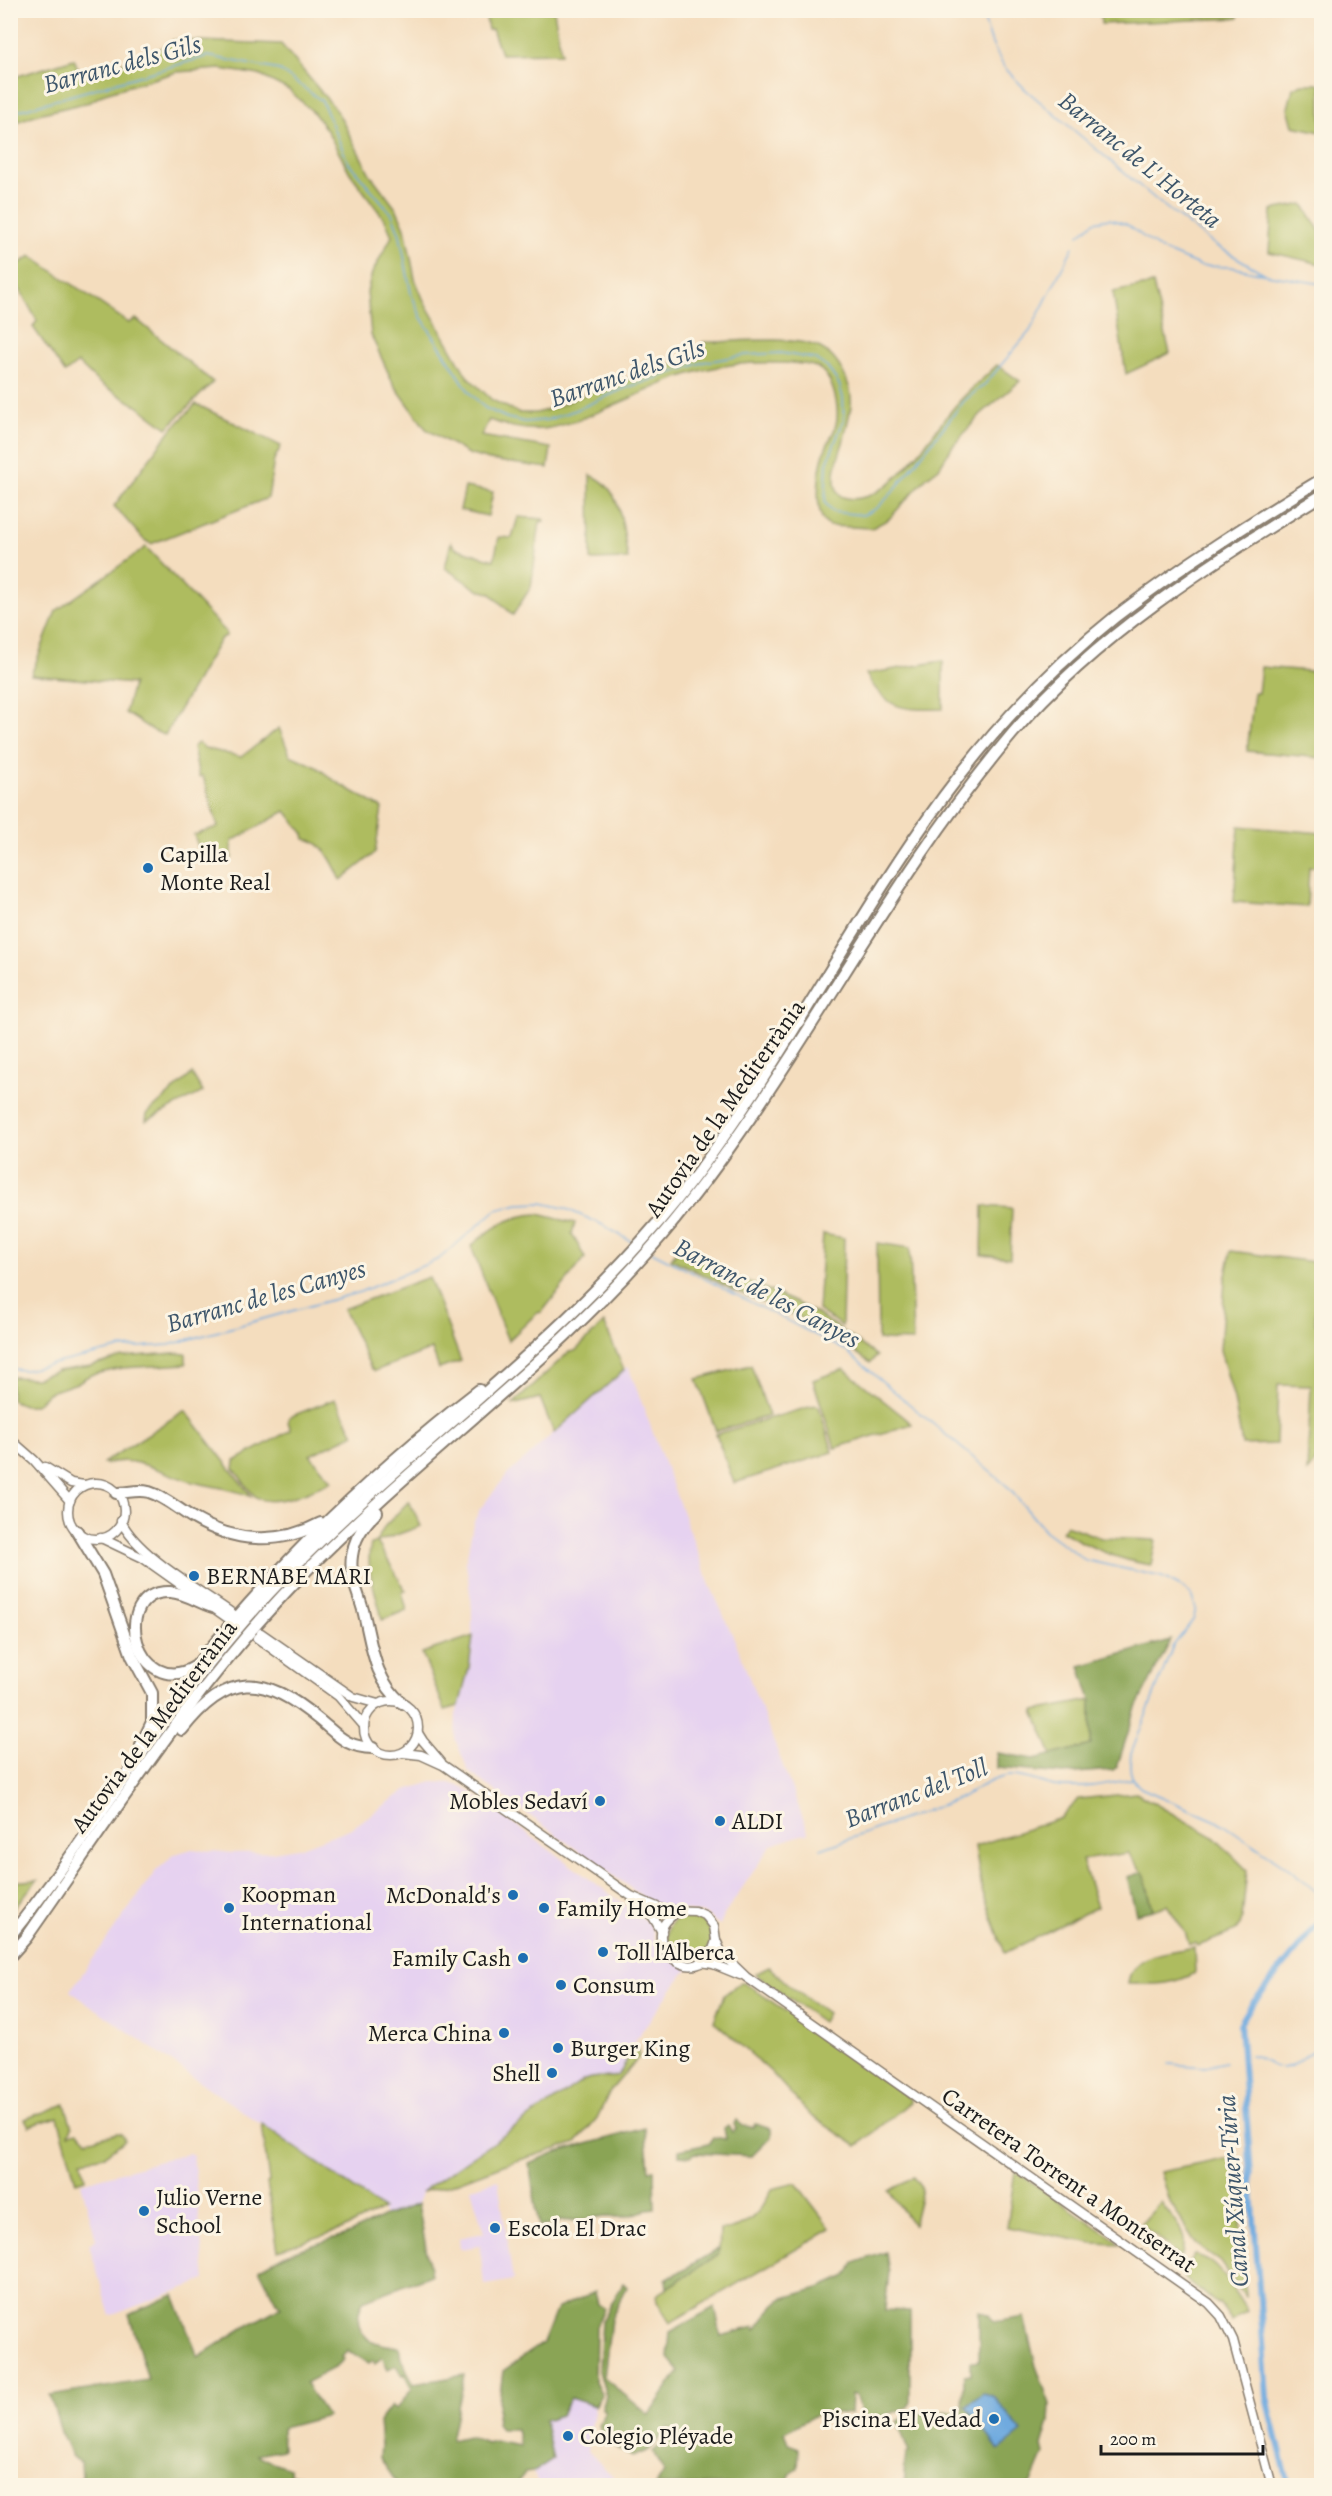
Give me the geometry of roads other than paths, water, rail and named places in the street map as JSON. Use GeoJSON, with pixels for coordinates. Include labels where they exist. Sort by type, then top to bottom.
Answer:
{"type":"FeatureCollection","features":[{"type":"Feature","properties":{"kind":"highway","name":"Autovia de la Mediterrània"},"geometry":{"type":"LineString","coordinates":[[656,1234],[730,1128],[885,882],[946,794],[1004,723],[1054,670],[1112,620],[1176,572],[1237,531],[1322,479]]}},
{"type":"Feature","properties":{"kind":"highway","name":"Autovia de la Mediterrània"},"geometry":{"type":"LineString","coordinates":[[10,1936],[257,1624],[326,1551],[559,1341],[656,1234],[737,1137],[898,887],[958,801],[1014,731],[1066,678],[1124,628],[1188,580],[1322,495]]}},
{"type":"Feature","properties":{"kind":"highway","name":"Autovia de la Mediterrània"},"geometry":{"type":"LineString","coordinates":[[10,1956],[26,1938],[187,1693],[248,1618],[294,1568],[350,1514],[623,1269]]}},
{"type":"Feature","properties":{"kind":"highway"},"geometry":{"type":"LineString","coordinates":[[213,1607],[171,1592],[153,1595],[147,1599],[140,1607],[135,1627],[135,1637],[144,1658],[150,1665],[168,1673],[188,1671],[196,1666],[266,1584],[331,1517],[456,1407],[496,1376],[512,1370]]}},
{"type":"Feature","properties":{"kind":"highway"},"geometry":{"type":"LineString","coordinates":[[394,1488],[387,1502],[358,1536],[351,1558],[351,1569],[374,1663],[388,1688],[402,1703]]}},
{"type":"Feature","properties":{"kind":"highway"},"geometry":{"type":"LineString","coordinates":[[116,1493],[148,1492],[168,1501],[211,1527],[239,1537],[274,1539],[301,1532],[331,1517]]}},
{"type":"Feature","properties":{"kind":"highway"},"geometry":{"type":"LineString","coordinates":[[77,1531],[103,1574],[126,1641],[147,1683],[153,1702],[149,1731],[111,1788],[113,1806],[134,1795],[199,1708],[218,1693],[238,1687],[258,1686],[277,1691],[297,1702],[345,1742],[358,1747],[373,1748]]}},
{"type":"Feature","properties":{"kind":"main road"},"geometry":{"type":"LineString","coordinates":[[10,1439],[34,1460],[70,1501]]}},
{"type":"Feature","properties":{"kind":"main road"},"geometry":{"type":"LineString","coordinates":[[34,1460],[71,1484],[100,1484],[116,1493],[123,1506],[121,1521],[117,1529],[102,1538]]}},
{"type":"Feature","properties":{"kind":"main road"},"geometry":{"type":"LineString","coordinates":[[84,1485],[70,1501],[69,1517],[77,1531],[84,1536],[102,1538],[143,1558],[213,1607],[231,1616],[147,1552],[129,1534],[121,1521]]}},
{"type":"Feature","properties":{"kind":"main road"},"geometry":{"type":"LineString","coordinates":[[378,1704],[353,1697],[259,1636],[338,1696],[364,1726],[368,1742],[373,1748],[385,1755],[404,1753],[421,1755],[443,1765],[632,1896],[653,1917],[662,1932],[663,1946],[671,1958],[684,1965],[701,1962],[713,1964],[746,1977]]}},
{"type":"Feature","properties":{"kind":"main road"},"geometry":{"type":"LineString","coordinates":[[364,1726],[371,1709],[378,1704],[386,1701],[402,1703],[409,1707],[417,1718],[418,1733],[443,1765]]}},
{"type":"Feature","properties":{"kind":"main road"},"geometry":{"type":"LineString","coordinates":[[404,1753],[410,1748],[418,1733]]}},
{"type":"Feature","properties":{"kind":"main road"},"geometry":{"type":"LineString","coordinates":[[632,1896],[664,1910],[695,1911],[706,1916],[714,1926],[716,1940],[722,1954],[746,1977]]}},
{"type":"Feature","properties":{"kind":"main road"},"geometry":{"type":"LineString","coordinates":[[662,1932],[668,1919],[681,1911]]}},
{"type":"Feature","properties":{"kind":"main road"},"geometry":{"type":"LineString","coordinates":[[701,1962],[712,1953],[716,1940]]}},
{"type":"Feature","properties":{"kind":"main road","name":"Carretera Torrent a Montserrat"},"geometry":{"type":"LineString","coordinates":[[746,1977],[1209,2303],[1221,2316],[1233,2340],[1272,2486]]}},
{"type":"Feature","properties":{"kind":"water","name":"Piscina El Vedad"},"geometry":{"type":"Polygon","coordinates":[[[983,2393],[994,2397],[1022,2432],[999,2450],[966,2406],[983,2393]]]}},
{"type":"Feature","properties":{"kind":"waterway","name":"Barranc de L' Horteta"},"geometry":{"type":"LineString","coordinates":[[981,10],[992,44],[1004,67],[1025,89],[1160,203],[1215,245],[1267,275],[1322,284]]}},
{"type":"Feature","properties":{"kind":"waterway","name":"Barranc dels Gils"},"geometry":{"type":"LineString","coordinates":[[10,113],[208,56],[279,70],[322,101],[348,162],[392,214],[400,235],[411,293],[421,317],[470,393],[485,408],[507,418],[525,422],[547,420],[623,389],[704,362],[746,355],[781,353],[815,359],[828,368],[839,384],[843,398],[844,419],[827,463],[825,503],[834,512],[863,515],[877,508],[892,493],[964,401],[985,384],[1030,331],[1073,247]]}},
{"type":"Feature","properties":{"kind":"waterway","name":"Barranc dels Gils"},"geometry":{"type":"LineString","coordinates":[[1079,235],[1094,222],[1109,219],[1126,224],[1160,249],[1201,266],[1231,267],[1264,274]]}},
{"type":"Feature","properties":{"kind":"waterway","name":"Barranc de les Canyes"},"geometry":{"type":"LineString","coordinates":[[10,1369],[26,1370],[122,1348],[169,1345],[360,1292],[439,1259],[496,1210],[518,1204],[542,1203],[564,1208],[599,1223],[634,1243]]}},
{"type":"Feature","properties":{"kind":"waterway","name":"Barranc de les Canyes"},"geometry":{"type":"LineString","coordinates":[[652,1252],[845,1350],[1007,1486],[1045,1531],[1085,1560],[1162,1577],[1191,1595],[1196,1609],[1193,1620],[1173,1646],[1131,1754],[1132,1777],[1141,1788],[1223,1824],[1283,1865],[1322,1896]]}},
{"type":"Feature","properties":{"kind":"waterway","name":"Barranc del Toll"},"geometry":{"type":"LineString","coordinates":[[821,1849],[955,1800],[1002,1777],[1021,1777],[1054,1786],[1074,1787],[1132,1779]]}},
{"type":"Feature","properties":{"kind":"waterway","name":"Canal Xúquer-Túria"},"geometry":{"type":"LineString","coordinates":[[1289,2486],[1267,2398],[1240,2024],[1252,2004],[1322,1919]]}},
{"type":"Feature","properties":{"kind":"waterway"},"geometry":{"type":"LineString","coordinates":[[1250,2055],[1282,2068],[1293,2065],[1311,2052],[1322,2049]]}},
{"type":"Feature","properties":{"kind":"waterway"},"geometry":{"type":"LineString","coordinates":[[1169,2064],[1205,2067],[1225,2062]]}},
{"type":"Feature","properties":{"kind":"place","name":"Capilla Monte Real"},"geometry":{"type":"Point","coordinates":[148,868]}},
{"type":"Feature","properties":{"kind":"place","name":"BERNABE MARI"},"geometry":{"type":"Point","coordinates":[194,1576]}},
{"type":"Feature","properties":{"kind":"place","name":"Mobles Sedaví"},"geometry":{"type":"Point","coordinates":[600,1801]}},
{"type":"Feature","properties":{"kind":"place","name":"ALDI"},"geometry":{"type":"Point","coordinates":[720,1821]}},
{"type":"Feature","properties":{"kind":"place","name":"McDonald's"},"geometry":{"type":"Point","coordinates":[513,1895]}},
{"type":"Feature","properties":{"kind":"place","name":"Koopman International"},"geometry":{"type":"Point","coordinates":[229,1908]}},
{"type":"Feature","properties":{"kind":"place","name":"Family Home"},"geometry":{"type":"Point","coordinates":[544,1908]}},
{"type":"Feature","properties":{"kind":"place","name":"Toll l'Alberca"},"geometry":{"type":"Point","coordinates":[603,1952]}},
{"type":"Feature","properties":{"kind":"place","name":"Family Cash"},"geometry":{"type":"Point","coordinates":[523,1958]}},
{"type":"Feature","properties":{"kind":"place","name":"Consum"},"geometry":{"type":"Point","coordinates":[561,1985]}},
{"type":"Feature","properties":{"kind":"place","name":"Merca China"},"geometry":{"type":"Point","coordinates":[504,2033]}},
{"type":"Feature","properties":{"kind":"place","name":"Burger King"},"geometry":{"type":"Point","coordinates":[558,2048]}},
{"type":"Feature","properties":{"kind":"place","name":"Shell"},"geometry":{"type":"Point","coordinates":[552,2073]}},
{"type":"Feature","properties":{"kind":"place","name":"Julio Verne School"},"geometry":{"type":"Point","coordinates":[144,2211]}},
{"type":"Feature","properties":{"kind":"place","name":"Escola El Drac"},"geometry":{"type":"Point","coordinates":[495,2228]}},
{"type":"Feature","properties":{"kind":"place","name":"Piscina El Vedad"},"geometry":{"type":"Point","coordinates":[994,2419]}},
{"type":"Feature","properties":{"kind":"place","name":"Colegio Pléyade"},"geometry":{"type":"Point","coordinates":[568,2436]}}]}
